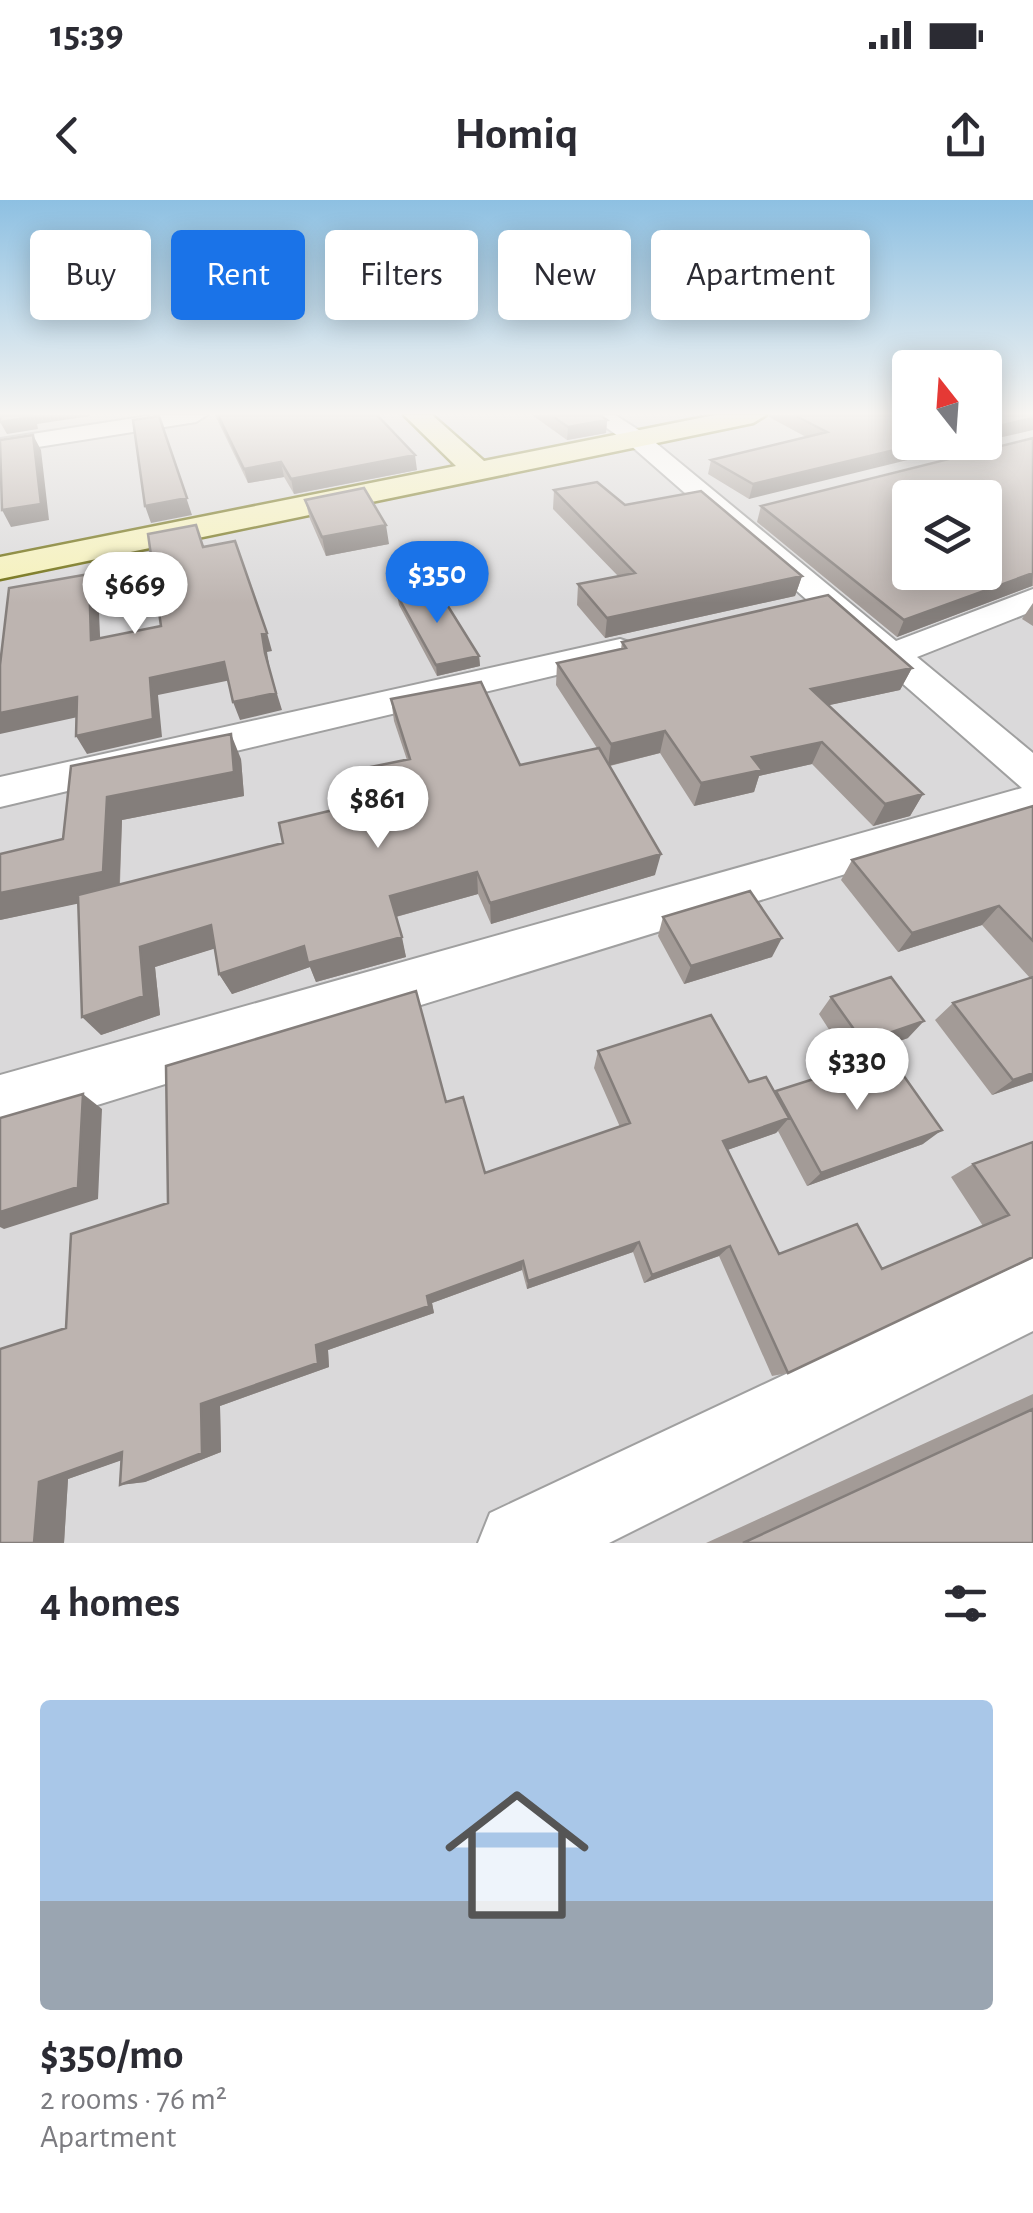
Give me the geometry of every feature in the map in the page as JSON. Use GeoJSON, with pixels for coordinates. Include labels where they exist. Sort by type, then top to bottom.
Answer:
{"type":"FeatureCollection","features":[{"type":"Feature","properties":{"kind":"street"},"geometry":{"type":"LineString","coordinates":[[0,568],[445,478]]}},
{"type":"Feature","properties":{"kind":"street"},"geometry":{"type":"LineString","coordinates":[[682,478],[1033,776]]}},
{"type":"Feature","properties":{"kind":"street"},"geometry":{"type":"LineString","coordinates":[[727,517],[765,508]]}},
{"type":"Feature","properties":{"kind":"street"},"geometry":{"type":"LineString","coordinates":[[891,654],[1033,599]]}},
{"type":"Feature","properties":{"kind":"street"},"geometry":{"type":"LineString","coordinates":[[789,611],[828,602]]}},
{"type":"Feature","properties":{"kind":"street"},"geometry":{"type":"LineString","coordinates":[[0,792],[654,642]]}},
{"type":"Feature","properties":{"kind":"street"},"geometry":{"type":"LineString","coordinates":[[0,1105],[1033,800]]}},
{"type":"Feature","properties":{"kind":"street"},"geometry":{"type":"LineString","coordinates":[[520,1543],[1033,1293]]}},
{"type":"Feature","properties":{"kind":"shaded area"},"geometry":{"type":"Polygon","coordinates":[[[0,478],[1033,478],[1033,1543],[0,1543],[0,478]]]}},
{"type":"Feature","properties":{"kind":"building"},"geometry":{"type":"Polygon","coordinates":[[[1,478],[38,478],[41,504],[2,510],[1,478]]]}},
{"type":"Feature","properties":{"kind":"building"},"geometry":{"type":"Polygon","coordinates":[[[141,478],[180,478],[187,498],[145,506],[141,478]]]}},
{"type":"Feature","properties":{"kind":"building"},"geometry":{"type":"Polygon","coordinates":[[[742,478],[779,478],[753,484],[742,478]]]}},
{"type":"Feature","properties":{"kind":"building"},"geometry":{"type":"Polygon","coordinates":[[[874,478],[1033,478],[1033,573],[1002,584],[1002,480],[892,480],[892,590],[986,590],[904,620],[761,506],[874,478]]]}},
{"type":"Feature","properties":{"kind":"building"},"geometry":{"type":"Polygon","coordinates":[[[597,482],[625,505],[701,491],[802,576],[607,618],[578,584],[635,573],[554,490],[597,482]]]}},
{"type":"Feature","properties":{"kind":"building"},"geometry":{"type":"Polygon","coordinates":[[[364,488],[386,525],[322,537],[305,500],[364,488]]]}},
{"type":"Feature","properties":{"kind":"building"},"geometry":{"type":"Polygon","coordinates":[[[196,525],[203,547],[235,541],[267,633],[262,634],[276,693],[233,702],[224,662],[150,678],[153,719],[76,736],[77,697],[0,713],[0,665],[9,588],[89,574],[91,640],[161,626],[148,534],[196,525]]]}},
{"type":"Feature","properties":{"kind":"building"},"geometry":{"type":"Polygon","coordinates":[[[436,587],[479,656],[436,665],[397,595],[436,587]]]}},
{"type":"Feature","properties":{"kind":"building"},"geometry":{"type":"Polygon","coordinates":[[[828,595],[912,668],[811,689],[923,794],[885,804],[822,742],[752,757],[762,770],[701,783],[665,731],[611,744],[557,663],[626,648],[622,642],[828,595]]]}},
{"type":"Feature","properties":{"kind":"building"},"geometry":{"type":"Polygon","coordinates":[[[481,682],[520,765],[599,748],[661,854],[490,903],[477,872],[390,896],[402,937],[308,963],[304,946],[219,974],[211,925],[140,947],[144,996],[82,1017],[78,895],[283,843],[279,823],[354,805],[346,772],[410,759],[391,699],[481,682]]]}},
{"type":"Feature","properties":{"kind":"building"},"geometry":{"type":"Polygon","coordinates":[[[231,734],[234,772],[107,797],[103,872],[0,893],[0,854],[63,839],[71,766],[231,734]]]}},
{"type":"Feature","properties":{"kind":"building"},"geometry":{"type":"Polygon","coordinates":[[[1033,806],[1033,941],[999,906],[912,933],[852,860],[1033,806]]]}},
{"type":"Feature","properties":{"kind":"building"},"geometry":{"type":"Polygon","coordinates":[[[750,891],[782,938],[691,966],[663,917],[750,891]]]}},
{"type":"Feature","properties":{"kind":"building"},"geometry":{"type":"Polygon","coordinates":[[[891,977],[924,1021],[863,1042],[831,997],[891,977]]]}},
{"type":"Feature","properties":{"kind":"building"},"geometry":{"type":"Polygon","coordinates":[[[1033,977],[1033,1073],[1013,1080],[953,1003],[1033,977]]]}},
{"type":"Feature","properties":{"kind":"building"},"geometry":{"type":"Polygon","coordinates":[[[416,991],[446,1102],[463,1097],[485,1173],[630,1123],[598,1051],[711,1015],[749,1082],[766,1077],[789,1118],[723,1141],[779,1254],[857,1224],[882,1269],[1009,1215],[973,1164],[1033,1142],[1033,1257],[788,1373],[730,1246],[652,1275],[639,1242],[528,1281],[523,1261],[427,1296],[429,1306],[316,1345],[318,1363],[201,1404],[202,1453],[120,1485],[122,1452],[39,1482],[34,1543],[0,1543],[0,1349],[66,1328],[71,1234],[168,1203],[166,1066],[416,991]]]}},
{"type":"Feature","properties":{"kind":"building"},"geometry":{"type":"Polygon","coordinates":[[[889,1055],[942,1130],[821,1173],[776,1091],[889,1055]]]}},
{"type":"Feature","properties":{"kind":"building"},"geometry":{"type":"Polygon","coordinates":[[[83,1094],[78,1187],[0,1212],[0,1118],[83,1094]]]}},
{"type":"Feature","properties":{"kind":"building"},"geometry":{"type":"Polygon","coordinates":[[[1033,1409],[1033,1543],[743,1543],[1033,1409]]]}}]}
